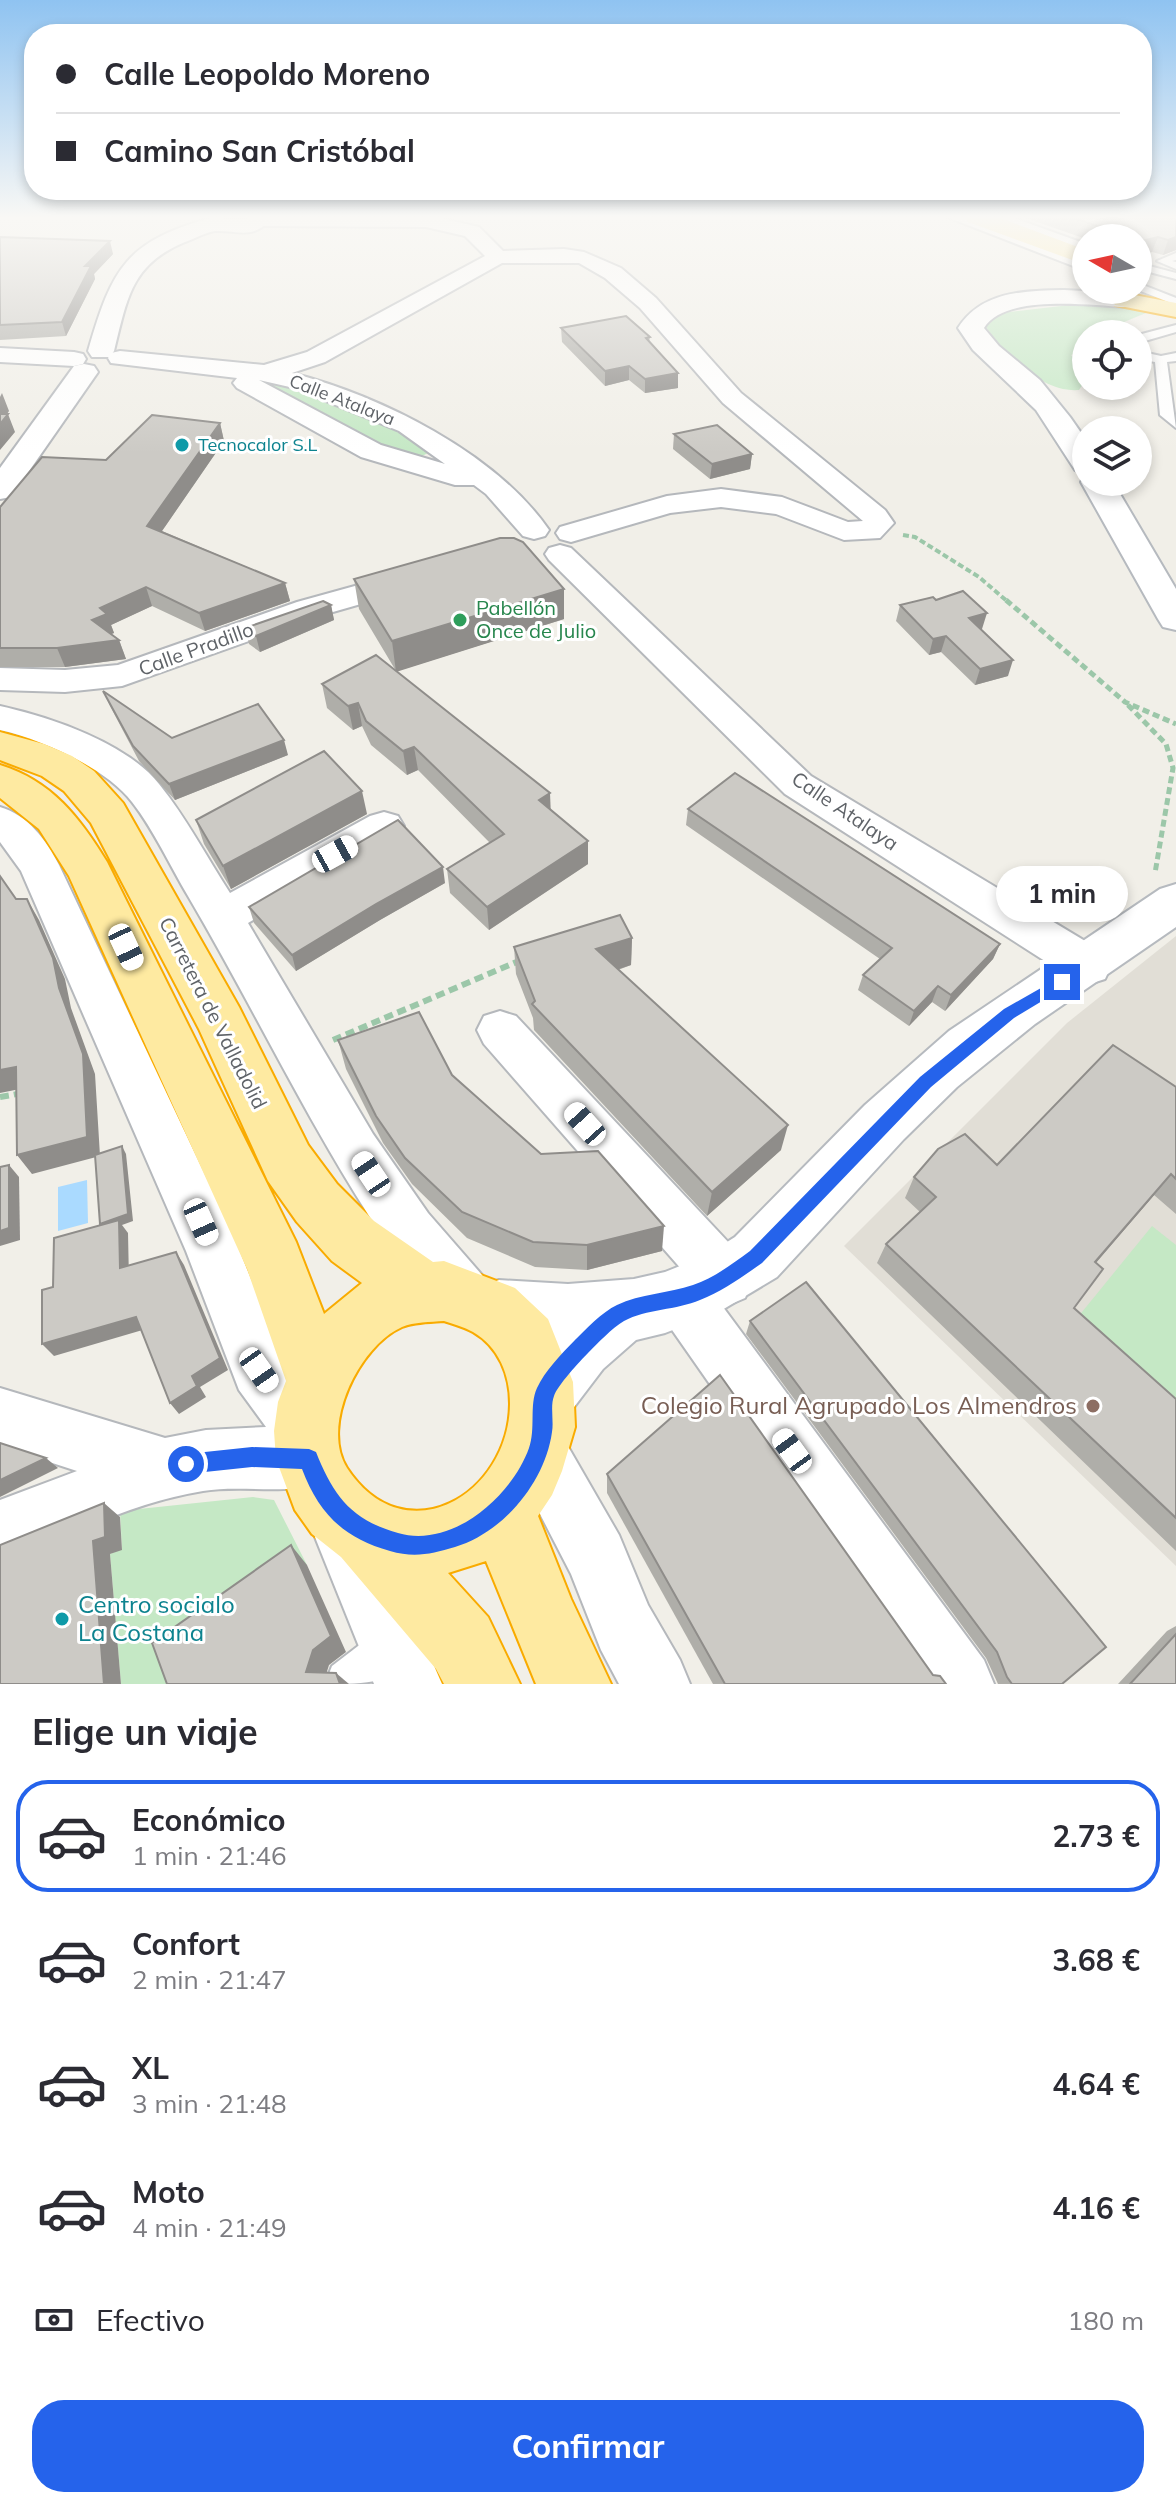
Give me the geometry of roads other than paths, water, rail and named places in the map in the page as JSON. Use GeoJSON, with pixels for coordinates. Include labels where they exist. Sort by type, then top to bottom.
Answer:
{"type":"FeatureCollection","features":[{"type":"Feature","properties":{"kind":"highway"},"geometry":{"type":"LineString","coordinates":[[1157,296],[1176,310]]}},
{"type":"Feature","properties":{"kind":"highway","name":"Carretera de Valladolid"},"geometry":{"type":"LineString","coordinates":[[0,746],[57,766],[79,781],[108,814],[221,1022],[288,1163],[317,1203],[353,1241],[462,1299]]}},
{"type":"Feature","properties":{"kind":"highway"},"geometry":{"type":"LineString","coordinates":[[0,780],[23,791],[59,820],[91,874],[275,1263],[327,1463],[462,1643],[483,1684]]}},
{"type":"Feature","properties":{"kind":"highway"},"geometry":{"type":"LineString","coordinates":[[462,1299],[526,1340],[541,1373],[541,1422],[522,1482],[501,1509],[466,1533],[426,1545],[395,1544],[327,1463],[336,1345],[362,1319],[392,1300],[462,1299]]}},
{"type":"Feature","properties":{"kind":"highway"},"geometry":{"type":"LineString","coordinates":[[501,1509],[544,1621],[574,1684]]}},
{"type":"Feature","properties":{"kind":"main road"},"geometry":{"type":"LineString","coordinates":[[0,490],[95,360],[119,296]]}},
{"type":"Feature","properties":{"kind":"main road"},"geometry":{"type":"LineString","coordinates":[[1062,296],[1004,303],[981,312],[971,328],[980,342],[1032,388],[1072,443]]}},
{"type":"Feature","properties":{"kind":"main road"},"geometry":{"type":"LineString","coordinates":[[1105,496],[1176,619]]}},
{"type":"Feature","properties":{"kind":"main road"},"geometry":{"type":"LineString","coordinates":[[462,1299],[554,1315],[620,1313],[704,1288],[756,1257],[926,1082],[966,1047],[1009,1013],[1089,966],[1165,893]]}},
{"type":"Feature","properties":{"kind":"main road"},"geometry":{"type":"LineString","coordinates":[[541,1422],[581,1347],[620,1313]]}},
{"type":"Feature","properties":{"kind":"street"},"geometry":{"type":"LineString","coordinates":[[266,373],[316,357],[428,296]]}},
{"type":"Feature","properties":{"kind":"street"},"geometry":{"type":"LineString","coordinates":[[541,543],[682,501],[751,499],[808,514],[844,531],[863,533],[875,530],[879,523],[875,516],[814,469],[732,398],[639,296]]}},
{"type":"Feature","properties":{"kind":"street","name":"Calle Atalaya"},"geometry":{"type":"LineString","coordinates":[[0,355],[189,363],[216,369],[266,373],[303,383],[408,425],[496,488],[541,543],[798,785],[1089,966]]}},
{"type":"Feature","properties":{"kind":"street","name":"Calle Atalaya"},"geometry":{"type":"LineString","coordinates":[[216,369],[371,451],[496,488]]}},
{"type":"Feature","properties":{"kind":"street"},"geometry":{"type":"LineString","coordinates":[[751,499],[757,490],[814,469]]}},
{"type":"Feature","properties":{"kind":"street","name":"Calle Pradillo"},"geometry":{"type":"LineString","coordinates":[[0,679],[79,681],[122,675],[308,609],[444,570]]}},
{"type":"Feature","properties":{"kind":"street"},"geometry":{"type":"LineString","coordinates":[[0,718],[22,723],[67,741],[118,767],[145,792],[223,917],[355,1150],[409,1231],[462,1299]]}},
{"type":"Feature","properties":{"kind":"street"},"geometry":{"type":"LineString","coordinates":[[0,821],[14,832],[39,865],[212,1248],[259,1370],[327,1463],[384,1673]]}},
{"type":"Feature","properties":{"kind":"street"},"geometry":{"type":"LineString","coordinates":[[223,917],[384,826]]}},
{"type":"Feature","properties":{"kind":"street"},"geometry":{"type":"LineString","coordinates":[[500,1030],[704,1288],[960,1684]]}},
{"type":"Feature","properties":{"kind":"street"},"geometry":{"type":"LineString","coordinates":[[0,1417],[123,1472]]}},
{"type":"Feature","properties":{"kind":"street"},"geometry":{"type":"LineString","coordinates":[[541,1422],[624,1627],[656,1684]]}},
{"type":"Feature","properties":{"kind":"street"},"geometry":{"type":"LineString","coordinates":[[0,1531],[123,1472],[252,1457],[327,1463]]}},
{"type":"Feature","properties":{"kind":"lane"},"geometry":{"type":"LineString","coordinates":[[1152,335],[1176,328]]}},
{"type":"Feature","properties":{"kind":"lane"},"geometry":{"type":"LineString","coordinates":[[1152,358],[1176,357]]}},
{"type":"Feature","properties":{"kind":"lane"},"geometry":{"type":"LineString","coordinates":[[1161,360],[1167,415],[1176,424]]}},
{"type":"Feature","properties":{"kind":"water"},"geometry":{"type":"Polygon","coordinates":[[[87,1180],[88,1223],[58,1231],[58,1187],[87,1180]]]}},
{"type":"Feature","properties":{"kind":"place","name":"Tecnocalor S.L"},"geometry":{"type":"Point","coordinates":[182,445]}},
{"type":"Feature","properties":{"kind":"place","name":"Pabellón Once de Julio"},"geometry":{"type":"Point","coordinates":[460,620]}},
{"type":"Feature","properties":{"kind":"place","name":"Colegio Rural Agrupado Los Almendros"},"geometry":{"type":"Point","coordinates":[1093,1406]}},
{"type":"Feature","properties":{"kind":"place","name":"Centro socialo La Costana"},"geometry":{"type":"Point","coordinates":[62,1619]}}]}
